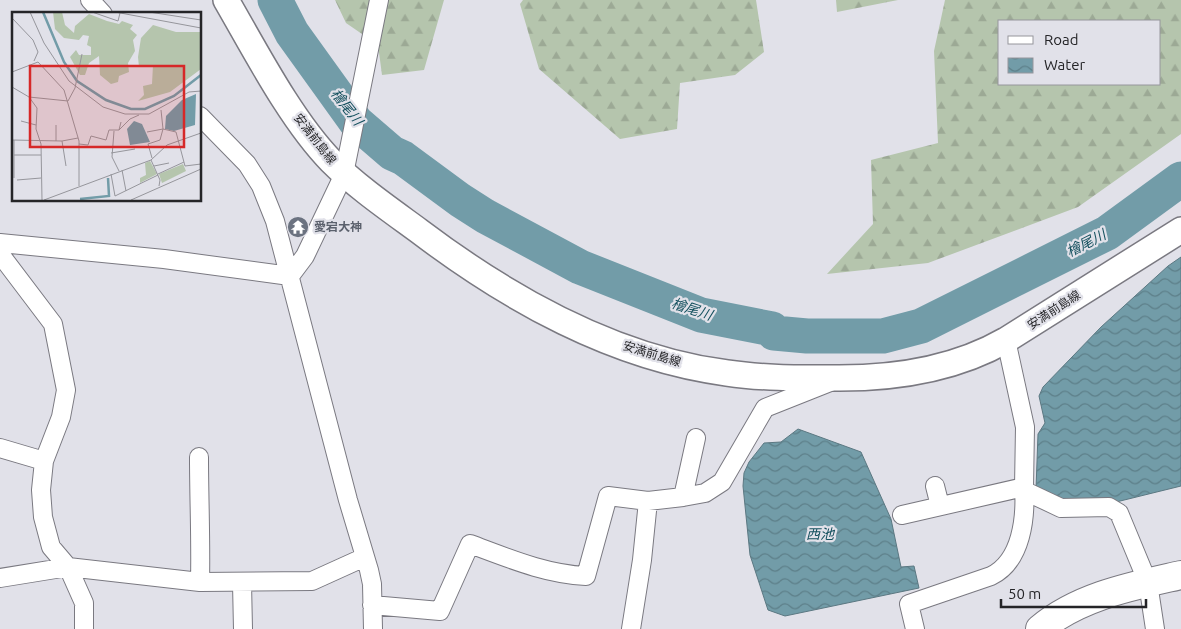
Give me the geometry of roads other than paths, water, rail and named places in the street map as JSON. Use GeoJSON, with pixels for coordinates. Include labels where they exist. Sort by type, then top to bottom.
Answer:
{"type":"FeatureCollection","features":[{"type":"Feature","properties":{"kind":"main road","name":"安満前島線"},"geometry":{"type":"LineString","coordinates":[[226,0],[301,123],[329,159],[346,165],[454,257],[529,304],[600,338],[650,355],[728,374],[839,378],[912,372],[986,352],[1181,230]]}},
{"type":"Feature","properties":{"kind":"main road"},"geometry":{"type":"LineString","coordinates":[[1040,629],[1056,616],[1077,605],[1181,575]]}},
{"type":"Feature","properties":{"kind":"street"},"geometry":{"type":"LineString","coordinates":[[90,0],[101,12]]}},
{"type":"Feature","properties":{"kind":"street"},"geometry":{"type":"LineString","coordinates":[[290,276],[305,256],[346,165],[379,0]]}},
{"type":"Feature","properties":{"kind":"street"},"geometry":{"type":"LineString","coordinates":[[201,117],[247,164],[261,186],[274,221],[372,584],[372,629]]}},
{"type":"Feature","properties":{"kind":"street"},"geometry":{"type":"LineString","coordinates":[[0,243],[164,259],[290,276]]}},
{"type":"Feature","properties":{"kind":"street"},"geometry":{"type":"LineString","coordinates":[[0,254],[53,324],[66,390],[61,417],[44,461],[40,490],[43,517],[51,547],[68,567],[84,603],[84,629]]}},
{"type":"Feature","properties":{"kind":"street"},"geometry":{"type":"LineString","coordinates":[[915,629],[909,604],[991,576],[1000,571],[1012,560],[1018,543],[1025,489],[1025,427],[1006,340]]}},
{"type":"Feature","properties":{"kind":"street"},"geometry":{"type":"LineString","coordinates":[[372,605],[440,611],[470,544],[507,556],[522,564],[586,576],[608,496],[648,501],[704,493],[722,482],[765,408],[839,378]]}},
{"type":"Feature","properties":{"kind":"street"},"geometry":{"type":"LineString","coordinates":[[683,496],[696,438]]}},
{"type":"Feature","properties":{"kind":"street"},"geometry":{"type":"LineString","coordinates":[[0,448],[44,461]]}},
{"type":"Feature","properties":{"kind":"street"},"geometry":{"type":"LineString","coordinates":[[199,457],[199,506],[202,521],[200,582]]}},
{"type":"Feature","properties":{"kind":"street"},"geometry":{"type":"LineString","coordinates":[[935,486],[940,506]]}},
{"type":"Feature","properties":{"kind":"street"},"geometry":{"type":"LineString","coordinates":[[902,515],[1025,489],[1061,508],[1108,506],[1114,509],[1124,520],[1148,583],[1155,629]]}},
{"type":"Feature","properties":{"kind":"street"},"geometry":{"type":"LineString","coordinates":[[631,629],[642,560],[648,501]]}},
{"type":"Feature","properties":{"kind":"street"},"geometry":{"type":"LineString","coordinates":[[0,578],[68,567],[200,582],[312,581],[365,557]]}},
{"type":"Feature","properties":{"kind":"street"},"geometry":{"type":"LineString","coordinates":[[242,583],[243,629]]}},
{"type":"Feature","properties":{"kind":"water"},"geometry":{"type":"Polygon","coordinates":[[[1181,257],[1181,486],[1108,504],[1069,503],[1036,489],[1038,434],[1045,423],[1039,396],[1043,387],[1101,327],[1168,266],[1181,257]]]}},
{"type":"Feature","properties":{"kind":"water","name":"西池"},"geometry":{"type":"Polygon","coordinates":[[[798,429],[861,452],[891,519],[901,567],[914,566],[919,588],[785,616],[768,610],[750,555],[743,486],[744,473],[749,462],[764,443],[781,442],[798,429]]]}},
{"type":"Feature","properties":{"kind":"waterway","name":"檜尾川"},"geometry":{"type":"LineString","coordinates":[[275,0],[292,33],[356,122],[392,153],[403,158],[460,200],[485,216],[580,267],[701,315],[772,329],[774,333],[807,336],[883,336],[921,326],[1107,233],[1181,179]]}},
{"type":"Feature","properties":{"kind":"place","name":"愛宕大神"},"geometry":{"type":"Point","coordinates":[298,227]}}]}
